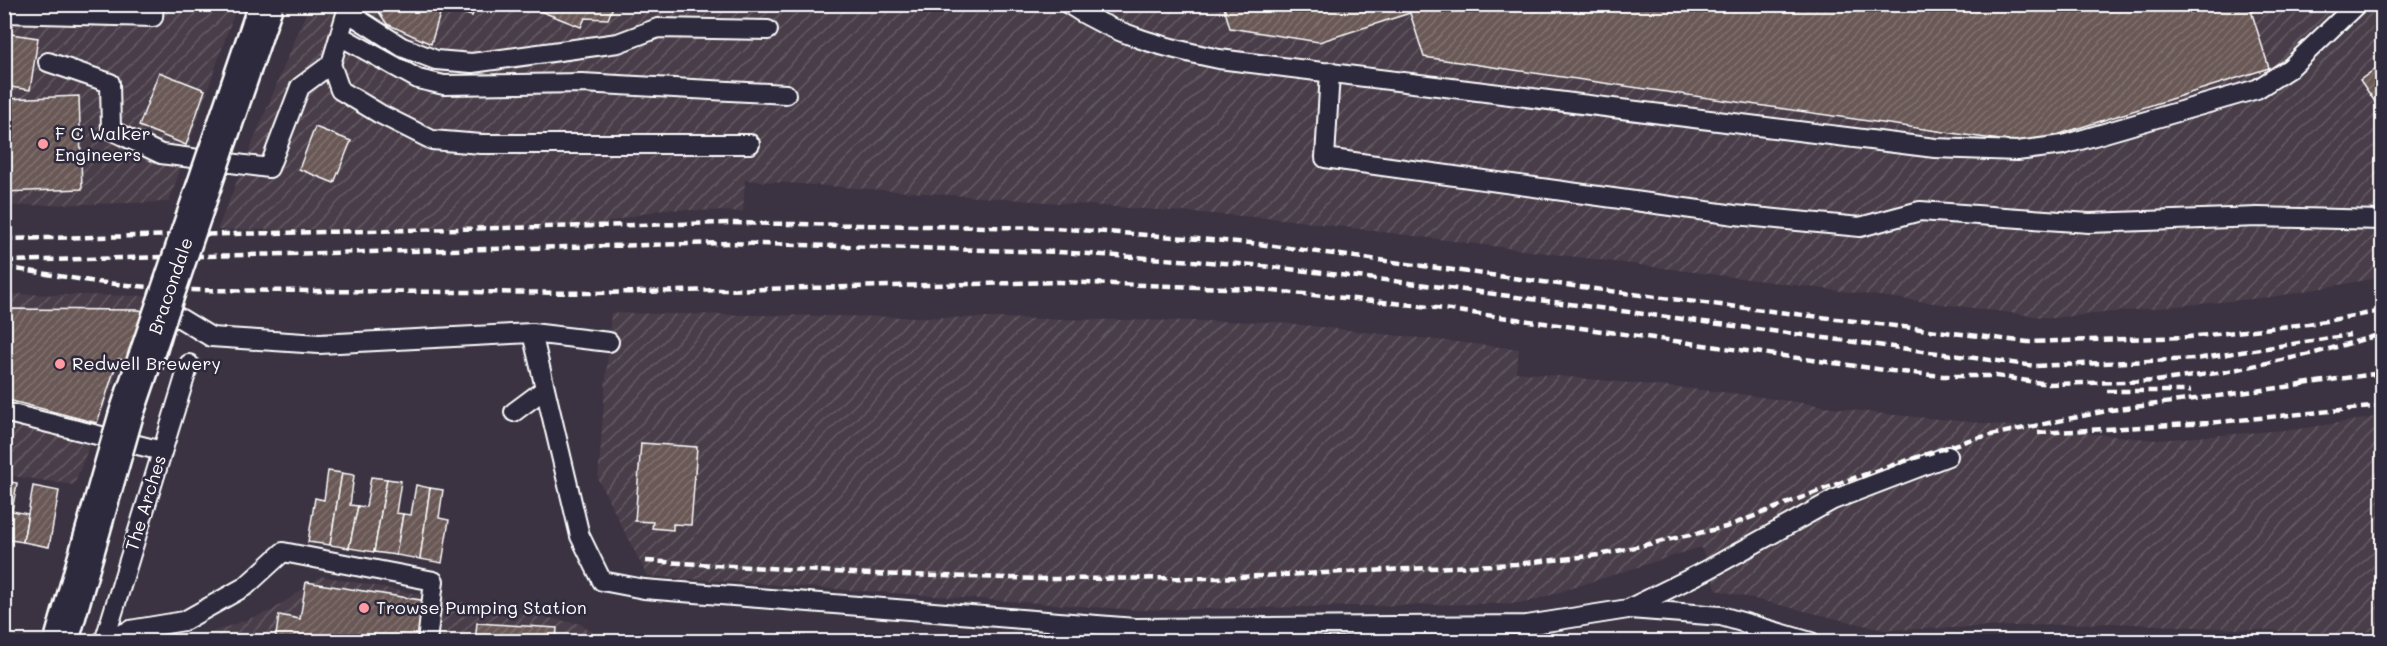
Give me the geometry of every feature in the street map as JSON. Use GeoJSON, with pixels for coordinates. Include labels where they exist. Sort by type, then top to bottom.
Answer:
{"type":"FeatureCollection","features":[{"type":"Feature","properties":{"kind":"street","name":"Bracondale"},"geometry":{"type":"LineString","coordinates":[[62,639],[126,415],[266,4]]}},
{"type":"Feature","properties":{"kind":"lane"},"geometry":{"type":"LineString","coordinates":[[4,13],[153,17],[154,4]]}},
{"type":"Feature","properties":{"kind":"lane"},"geometry":{"type":"LineString","coordinates":[[1068,4],[1082,14],[1154,45],[1220,58],[1935,148],[2017,151],[2063,145],[2257,89],[2290,68],[2357,4]]}},
{"type":"Feature","properties":{"kind":"lane"},"geometry":{"type":"LineString","coordinates":[[48,62],[110,83],[111,130],[161,154],[269,168],[300,87],[331,64],[348,8],[402,47],[436,60],[472,63],[618,43],[658,28],[768,30]]}},
{"type":"Feature","properties":{"kind":"lane"},"geometry":{"type":"LineString","coordinates":[[340,36],[418,80],[444,85],[582,83],[786,94]]}},
{"type":"Feature","properties":{"kind":"lane"},"geometry":{"type":"LineString","coordinates":[[331,64],[340,90],[380,114],[432,140],[481,144],[750,144]]}},
{"type":"Feature","properties":{"kind":"lane"},"geometry":{"type":"LineString","coordinates":[[1330,72],[1324,158],[1735,215],[1860,227],[1920,212],[2090,223],[2258,217],[2382,220]]}},
{"type":"Feature","properties":{"kind":"lane"},"geometry":{"type":"LineString","coordinates":[[163,308],[211,337],[319,344],[532,333],[609,342]]}},
{"type":"Feature","properties":{"kind":"lane"},"geometry":{"type":"LineString","coordinates":[[532,333],[580,536],[602,581],[644,589],[1135,628],[1527,625],[1628,609],[1721,616],[1811,642]]}},
{"type":"Feature","properties":{"kind":"lane","name":"The Arches"},"geometry":{"type":"LineString","coordinates":[[104,642],[189,364]]}},
{"type":"Feature","properties":{"kind":"lane"},"geometry":{"type":"LineString","coordinates":[[514,411],[545,389]]}},
{"type":"Feature","properties":{"kind":"lane"},"geometry":{"type":"LineString","coordinates":[[4,412],[162,451]]}},
{"type":"Feature","properties":{"kind":"lane"},"geometry":{"type":"LineString","coordinates":[[1628,609],[1709,569],[1833,500],[1948,456]]}},
{"type":"Feature","properties":{"kind":"lane"},"geometry":{"type":"LineString","coordinates":[[104,642],[130,630],[184,621],[246,586],[283,552],[434,581],[427,642]]}},
{"type":"Feature","properties":{"kind":"shaded area"},"geometry":{"type":"Polygon","coordinates":[[[5,5],[237,5],[169,202],[5,206],[5,5]]]}},
{"type":"Feature","properties":{"kind":"shaded area"},"geometry":{"type":"Polygon","coordinates":[[[309,5],[2382,5],[2382,277],[2272,297],[2051,318],[1282,219],[745,180],[743,212],[663,209],[592,226],[217,230],[309,5]]]}},
{"type":"Feature","properties":{"kind":"shaded area"},"geometry":{"type":"Polygon","coordinates":[[[5,294],[147,296],[74,485],[5,475],[5,294]]]}},
{"type":"Feature","properties":{"kind":"shaded area"},"geometry":{"type":"Polygon","coordinates":[[[611,313],[1275,322],[1519,349],[1516,372],[1732,393],[1875,413],[2158,440],[2299,429],[2382,416],[2382,630],[2340,634],[2113,623],[1884,630],[1717,590],[1701,547],[1525,603],[1137,610],[647,576],[598,479],[611,313]]]}},
{"type":"Feature","properties":{"kind":"shaded area"},"geometry":{"type":"Polygon","coordinates":[[[321,576],[581,624],[597,635],[863,634],[863,641],[185,642],[273,610],[321,576]]]}},
{"type":"Feature","properties":{"kind":"building"},"geometry":{"type":"Polygon","coordinates":[[[381,4],[477,4],[472,16],[442,7],[431,44],[387,24],[378,11],[381,4]]]}},
{"type":"Feature","properties":{"kind":"building"},"geometry":{"type":"Polygon","coordinates":[[[522,4],[614,4],[608,19],[585,18],[581,27],[522,4]]]}},
{"type":"Feature","properties":{"kind":"building"},"geometry":{"type":"Polygon","coordinates":[[[1223,4],[2249,4],[2269,68],[2028,144],[1424,57],[1410,13],[1319,42],[1230,28],[1223,4]]]}},
{"type":"Feature","properties":{"kind":"building"},"geometry":{"type":"Polygon","coordinates":[[[4,33],[38,38],[30,90],[4,86],[4,33]]]}},
{"type":"Feature","properties":{"kind":"building"},"geometry":{"type":"Polygon","coordinates":[[[2382,64],[2382,112],[2360,80],[2382,64]]]}},
{"type":"Feature","properties":{"kind":"building"},"geometry":{"type":"Polygon","coordinates":[[[159,72],[205,90],[186,145],[139,126],[159,72]]]}},
{"type":"Feature","properties":{"kind":"building","name":"F C Walker Engineers"},"geometry":{"type":"Polygon","coordinates":[[[79,96],[82,189],[4,192],[4,99],[79,96]]]}},
{"type":"Feature","properties":{"kind":"building"},"geometry":{"type":"Polygon","coordinates":[[[315,127],[351,141],[334,183],[299,169],[315,127]]]}},
{"type":"Feature","properties":{"kind":"building","name":"Redwell Brewery"},"geometry":{"type":"Polygon","coordinates":[[[4,309],[139,310],[177,322],[163,369],[118,359],[97,423],[4,399],[4,309]]]}},
{"type":"Feature","properties":{"kind":"building"},"geometry":{"type":"Polygon","coordinates":[[[641,443],[697,447],[691,525],[673,524],[673,530],[652,528],[653,522],[635,521],[641,443]]]}},
{"type":"Feature","properties":{"kind":"building"},"geometry":{"type":"Polygon","coordinates":[[[328,471],[342,473],[330,545],[308,542],[315,498],[324,500],[328,471]]]}},
{"type":"Feature","properties":{"kind":"building"},"geometry":{"type":"Polygon","coordinates":[[[342,473],[354,475],[350,505],[358,506],[349,548],[330,545],[342,473]]]}},
{"type":"Feature","properties":{"kind":"building"},"geometry":{"type":"Polygon","coordinates":[[[371,477],[387,479],[374,552],[349,548],[358,506],[366,507],[371,477]]]}},
{"type":"Feature","properties":{"kind":"building"},"geometry":{"type":"Polygon","coordinates":[[[387,479],[401,481],[396,513],[403,514],[396,555],[374,552],[387,479]]]}},
{"type":"Feature","properties":{"kind":"building"},"geometry":{"type":"Polygon","coordinates":[[[4,481],[17,483],[12,511],[28,514],[23,542],[4,539],[4,481]]]}},
{"type":"Feature","properties":{"kind":"building"},"geometry":{"type":"Polygon","coordinates":[[[416,485],[430,488],[420,559],[396,555],[403,514],[411,515],[416,485]]]}},
{"type":"Feature","properties":{"kind":"building"},"geometry":{"type":"Polygon","coordinates":[[[33,486],[59,491],[49,547],[23,542],[33,486]]]}},
{"type":"Feature","properties":{"kind":"building"},"geometry":{"type":"Polygon","coordinates":[[[430,488],[443,490],[439,518],[449,520],[442,563],[420,559],[430,488]]]}},
{"type":"Feature","properties":{"kind":"building","name":"Trowse Pumping Station"},"geometry":{"type":"Polygon","coordinates":[[[306,582],[427,601],[421,642],[275,642],[279,615],[300,619],[306,582]]]}},
{"type":"Feature","properties":{"kind":"building"},"geometry":{"type":"Polygon","coordinates":[[[477,623],[557,628],[556,642],[475,642],[477,623]]]}},
{"type":"Feature","properties":{"kind":"railway"},"geometry":{"type":"LineString","coordinates":[[4,239],[727,223],[1055,228],[1251,243],[1663,298],[2028,342],[2189,337],[2308,324],[2382,311]]}},
{"type":"Feature","properties":{"kind":"railway"},"geometry":{"type":"LineString","coordinates":[[5,261],[727,243],[1058,252],[1254,265],[1419,284],[2035,366],[2196,359],[2350,335]]}},
{"type":"Feature","properties":{"kind":"railway"},"geometry":{"type":"LineString","coordinates":[[4,267],[96,282],[181,290],[597,293],[1059,282],[1253,289],[1414,305],[1892,371],[1943,376],[1996,376],[2048,384],[2156,381],[2224,372],[2315,353],[2382,334]]}},
{"type":"Feature","properties":{"kind":"railway"},"geometry":{"type":"LineString","coordinates":[[2302,384],[2382,373]]}},
{"type":"Feature","properties":{"kind":"railway"},"geometry":{"type":"LineString","coordinates":[[646,561],[871,574],[1042,579],[1217,578],[1516,564],[1599,555],[1726,527],[1842,482],[1972,439],[2111,410],[2309,384]]}},
{"type":"Feature","properties":{"kind":"railway"},"geometry":{"type":"LineString","coordinates":[[2107,391],[2191,391]]}},
{"type":"Feature","properties":{"kind":"railway"},"geometry":{"type":"LineString","coordinates":[[2038,433],[2208,423],[2382,406]]}},
{"type":"Feature","properties":{"kind":"place","name":"F C Walker Engineers"},"geometry":{"type":"Point","coordinates":[43,144]}},
{"type":"Feature","properties":{"kind":"place","name":"Redwell Brewery"},"geometry":{"type":"Point","coordinates":[60,364]}},
{"type":"Feature","properties":{"kind":"place","name":"Trowse Pumping Station"},"geometry":{"type":"Point","coordinates":[364,608]}}]}
